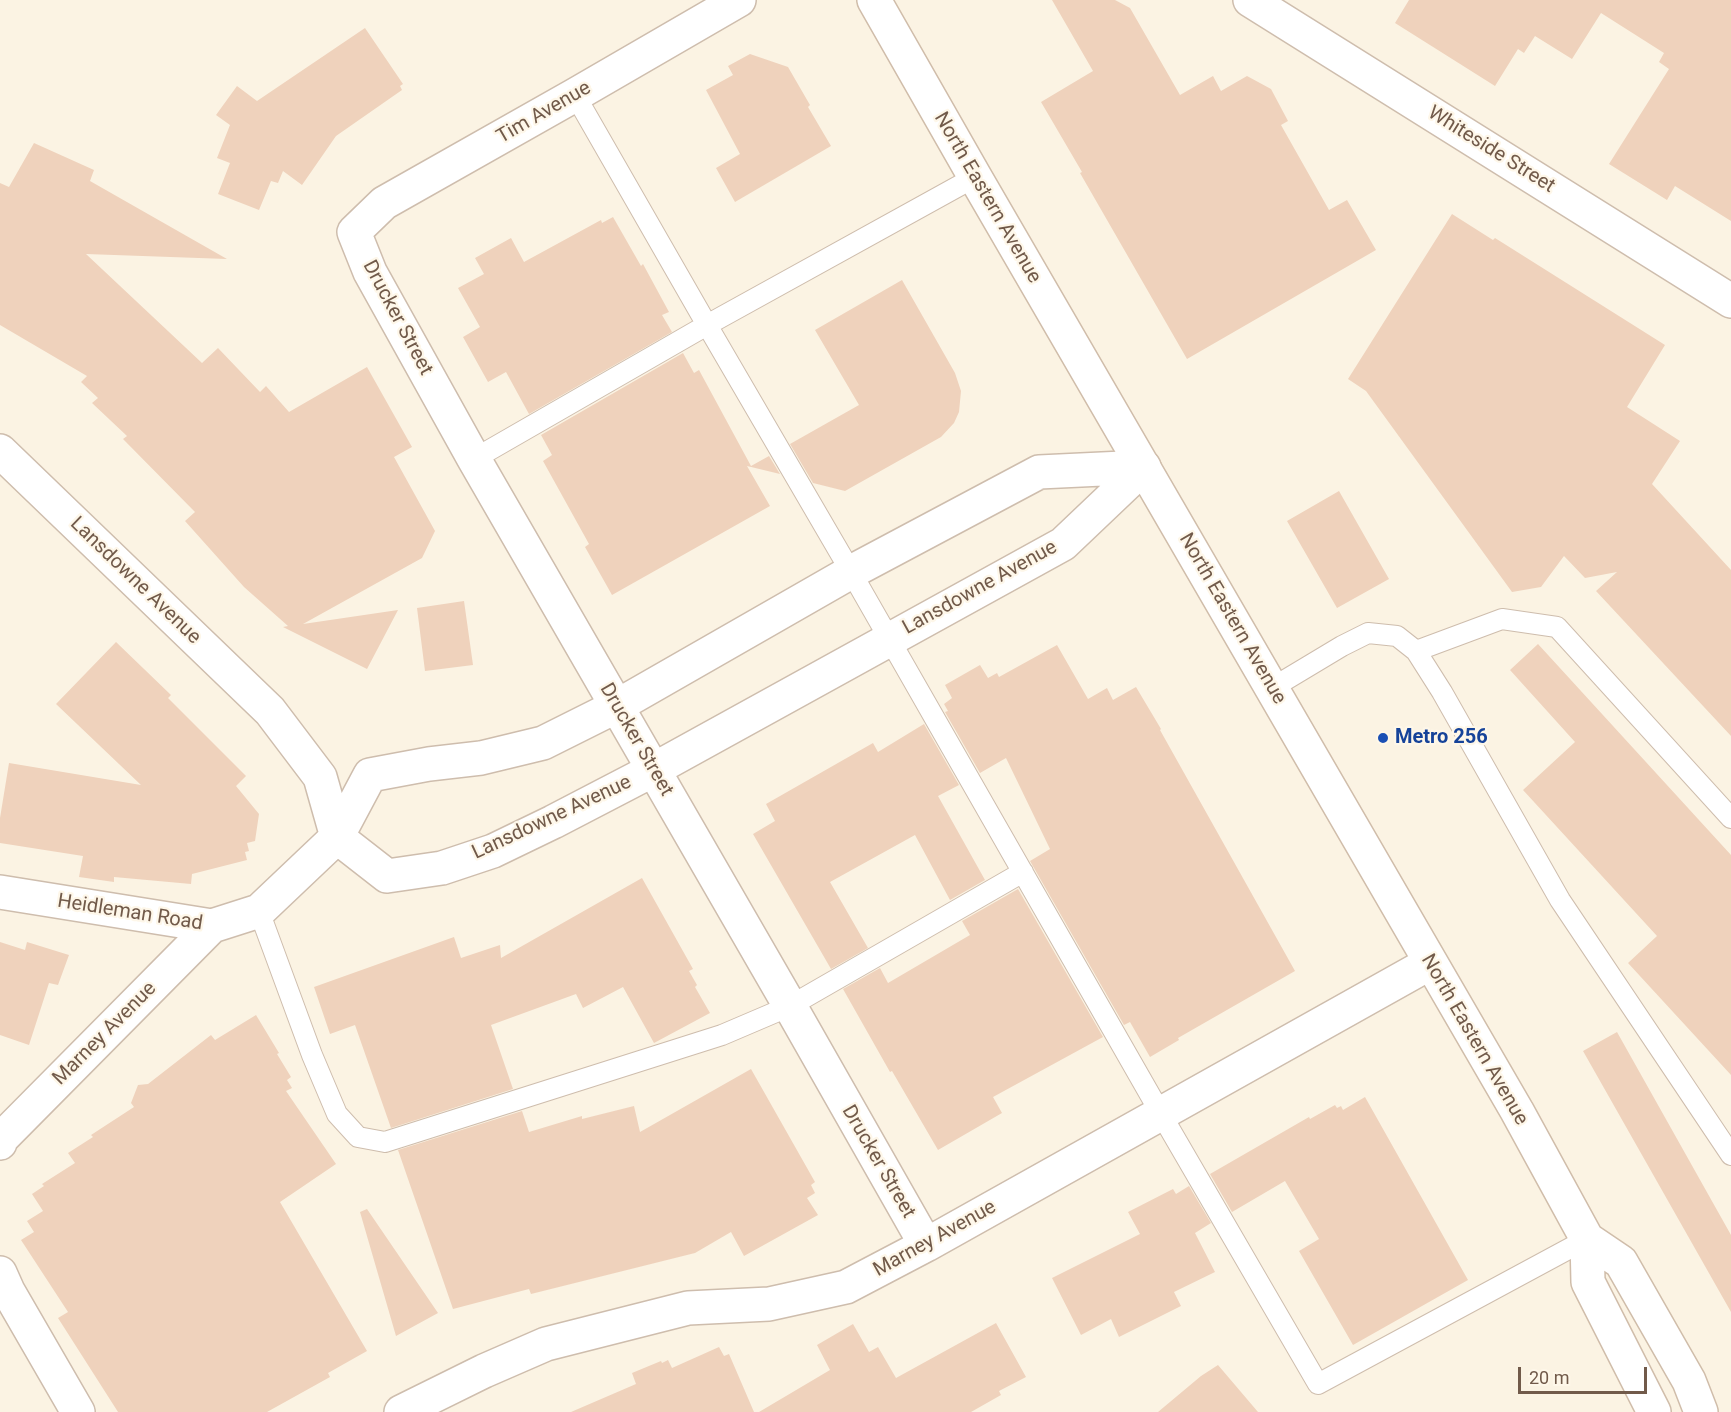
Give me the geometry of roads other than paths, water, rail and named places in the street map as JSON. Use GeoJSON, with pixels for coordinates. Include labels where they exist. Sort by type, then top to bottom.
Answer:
{"type":"FeatureCollection","features":[{"type":"Feature","properties":{"kind":"street","name":"Tim Avenue"},"geometry":{"type":"LineString","coordinates":[[354,232],[384,203],[739,0]]}},
{"type":"Feature","properties":{"kind":"street","name":"North Eastern Avenue"},"geometry":{"type":"LineString","coordinates":[[874,0],[1517,1111],[1587,1239],[1621,1262],[1689,1381],[1701,1412]]}},
{"type":"Feature","properties":{"kind":"street","name":"Whiteside Street"},"geometry":{"type":"LineString","coordinates":[[1250,0],[1731,301]]}},
{"type":"Feature","properties":{"kind":"street","name":"Drucker Street"},"geometry":{"type":"LineString","coordinates":[[354,232],[370,272],[474,459],[926,1245]]}},
{"type":"Feature","properties":{"kind":"street","name":"Lansdowne Avenue"},"geometry":{"type":"LineString","coordinates":[[0,451],[270,711],[320,777],[337,837],[387,876],[442,868],[493,851],[653,770],[1063,544],[1144,467]]}},
{"type":"Feature","properties":{"kind":"street"},"geometry":{"type":"LineString","coordinates":[[337,837],[370,775],[429,764],[481,758],[543,743],[617,706],[851,572],[1039,472],[1144,467]]}},
{"type":"Feature","properties":{"kind":"street","name":"Heidleman Road"},"geometry":{"type":"LineString","coordinates":[[0,892],[212,926],[259,911],[337,837]]}},
{"type":"Feature","properties":{"kind":"street","name":"Marney Avenue"},"geometry":{"type":"LineString","coordinates":[[0,1143],[1,1139],[212,926]]}},
{"type":"Feature","properties":{"kind":"street","name":"Marney Avenue"},"geometry":{"type":"LineString","coordinates":[[401,1412],[484,1371],[546,1344],[688,1308],[769,1304],[846,1287],[926,1245],[1430,963]]}},
{"type":"Feature","properties":{"kind":"street","name":"North Eastern Avenue"},"geometry":{"type":"LineString","coordinates":[[1587,1239],[1588,1282],[1654,1412]]}},
{"type":"Feature","properties":{"kind":"street"},"geometry":{"type":"LineString","coordinates":[[0,1273],[8,1291],[78,1412]]}},
{"type":"Feature","properties":{"kind":"lane"},"geometry":{"type":"LineString","coordinates":[[575,95],[1318,1384],[1587,1239]]}},
{"type":"Feature","properties":{"kind":"lane"},"geometry":{"type":"LineString","coordinates":[[474,459],[707,325],[975,177]]}},
{"type":"Feature","properties":{"kind":"lane"},"geometry":{"type":"LineString","coordinates":[[1416,651],[1502,619],[1557,627],[1731,818]]}},
{"type":"Feature","properties":{"kind":"lane"},"geometry":{"type":"LineString","coordinates":[[1272,688],[1368,633],[1397,636],[1416,651],[1442,692],[1560,900],[1731,1155]]}},
{"type":"Feature","properties":{"kind":"lane"},"geometry":{"type":"LineString","coordinates":[[259,911],[312,1055],[337,1114],[358,1137],[386,1142],[722,1035],[790,1006],[1023,872]]}},
{"type":"Feature","properties":{"kind":"place","name":"Metro 256"},"geometry":{"type":"Point","coordinates":[1383,738]}}]}
